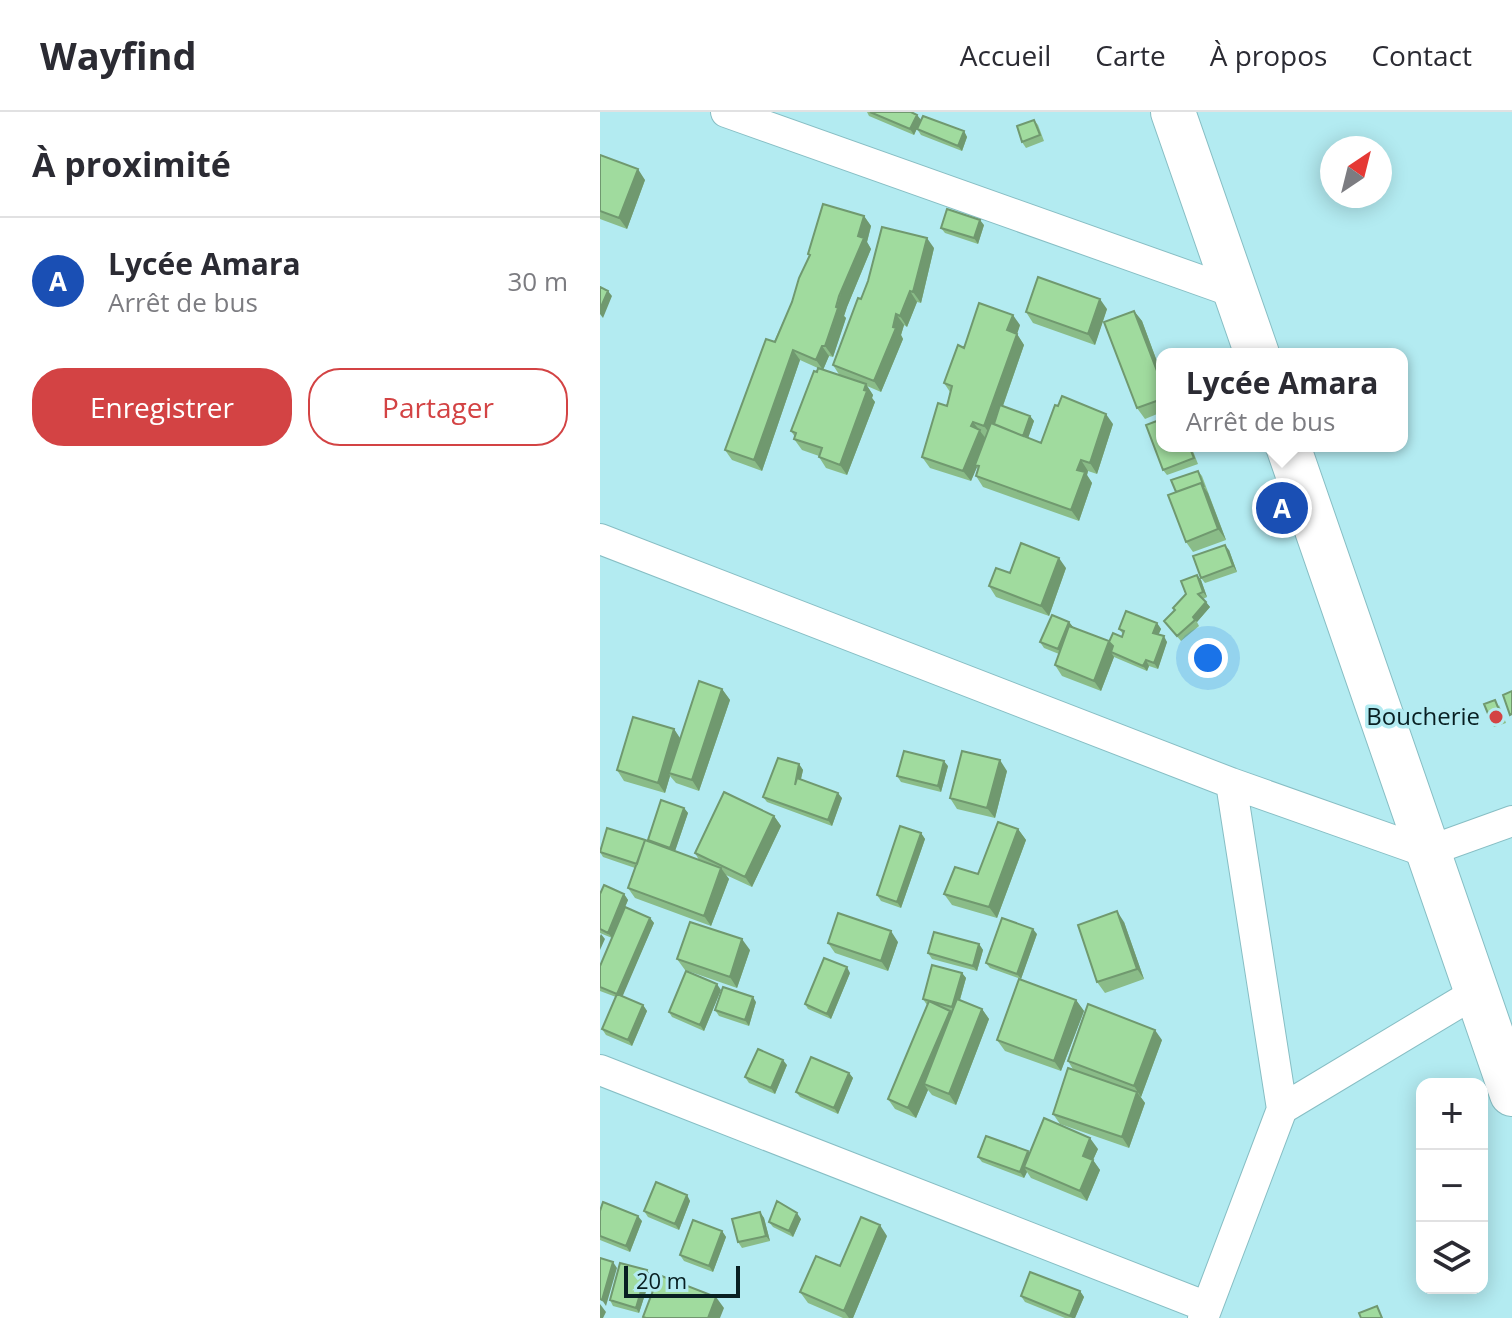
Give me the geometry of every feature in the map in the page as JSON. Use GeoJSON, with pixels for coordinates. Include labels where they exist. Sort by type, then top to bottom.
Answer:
{"type":"FeatureCollection","features":[{"type":"Feature","properties":{"kind":"main road"},"geometry":{"type":"LineString","coordinates":[[1173,112],[1255,348]]}},
{"type":"Feature","properties":{"kind":"main road"},"geometry":{"type":"LineString","coordinates":[[1290,452],[1512,1094]]}},
{"type":"Feature","properties":{"kind":"street"},"geometry":{"type":"LineString","coordinates":[[726,112],[1236,293]]}},
{"type":"Feature","properties":{"kind":"street"},"geometry":{"type":"LineString","coordinates":[[600,539],[1231,783],[1426,852],[1512,821]]}},
{"type":"Feature","properties":{"kind":"street"},"geometry":{"type":"LineString","coordinates":[[600,1070],[1205,1313],[1282,1109],[1231,783]]}},
{"type":"Feature","properties":{"kind":"street"},"geometry":{"type":"LineString","coordinates":[[1282,1109],[1475,993]]}},
{"type":"Feature","properties":{"kind":"building"},"geometry":{"type":"Polygon","coordinates":[[[870,112],[911,112],[917,115],[910,129],[870,112]]]}},
{"type":"Feature","properties":{"kind":"building"},"geometry":{"type":"Polygon","coordinates":[[[923,116],[964,131],[958,146],[917,129],[923,116]]]}},
{"type":"Feature","properties":{"kind":"building"},"geometry":{"type":"Polygon","coordinates":[[[1034,120],[1040,135],[1022,142],[1017,126],[1034,120]]]}},
{"type":"Feature","properties":{"kind":"building"},"geometry":{"type":"Polygon","coordinates":[[[600,155],[638,169],[619,218],[600,211],[600,155]]]}},
{"type":"Feature","properties":{"kind":"building"},"geometry":{"type":"Polygon","coordinates":[[[823,204],[864,216],[858,236],[864,238],[839,296],[825,346],[822,346],[816,360],[793,350],[754,460],[725,450],[766,339],[775,342],[792,302],[810,255],[823,204]]]}},
{"type":"Feature","properties":{"kind":"building"},"geometry":{"type":"Polygon","coordinates":[[[947,209],[980,220],[974,238],[941,228],[947,209]]]}},
{"type":"Feature","properties":{"kind":"building"},"geometry":{"type":"Polygon","coordinates":[[[882,227],[927,238],[913,292],[910,291],[900,316],[896,314],[893,327],[896,328],[874,381],[833,365],[858,298],[861,299],[868,281],[882,227]]]}},
{"type":"Feature","properties":{"kind":"building"},"geometry":{"type":"Polygon","coordinates":[[[1038,277],[1100,299],[1088,334],[1026,312],[1038,277]]]}},
{"type":"Feature","properties":{"kind":"building"},"geometry":{"type":"Polygon","coordinates":[[[600,287],[608,291],[600,309],[600,287]]]}},
{"type":"Feature","properties":{"kind":"building"},"geometry":{"type":"Polygon","coordinates":[[[979,303],[1013,315],[1007,330],[1017,334],[984,426],[973,422],[971,426],[980,430],[963,471],[922,457],[938,403],[947,406],[952,386],[944,383],[958,345],[964,348],[979,303]]]}},
{"type":"Feature","properties":{"kind":"building"},"geometry":{"type":"Polygon","coordinates":[[[1134,311],[1156,368],[1156,401],[1137,408],[1104,322],[1134,311]]]}},
{"type":"Feature","properties":{"kind":"building"},"geometry":{"type":"Polygon","coordinates":[[[818,368],[866,384],[864,390],[867,391],[840,465],[819,457],[822,448],[794,439],[796,433],[791,431],[814,371],[817,372],[818,368]]]}},
{"type":"Feature","properties":{"kind":"building"},"geometry":{"type":"Polygon","coordinates":[[[1062,396],[1106,414],[1090,463],[1081,460],[1077,470],[1085,472],[1071,510],[976,476],[979,466],[975,465],[991,423],[1041,443],[1055,405],[1058,406],[1062,396]]]}},
{"type":"Feature","properties":{"kind":"building"},"geometry":{"type":"Polygon","coordinates":[[[1000,405],[1030,416],[1023,436],[994,424],[1000,405]]]}},
{"type":"Feature","properties":{"kind":"building"},"geometry":{"type":"Polygon","coordinates":[[[1156,421],[1156,451],[1146,425],[1156,421]]]}},
{"type":"Feature","properties":{"kind":"building"},"geometry":{"type":"Polygon","coordinates":[[[1156,452],[1192,452],[1194,458],[1163,470],[1156,452]]]}},
{"type":"Feature","properties":{"kind":"building"},"geometry":{"type":"Polygon","coordinates":[[[1198,471],[1204,487],[1201,483],[1176,492],[1171,480],[1198,471]]]}},
{"type":"Feature","properties":{"kind":"building"},"geometry":{"type":"Polygon","coordinates":[[[1201,483],[1218,529],[1186,542],[1168,495],[1201,483]]]}},
{"type":"Feature","properties":{"kind":"building"},"geometry":{"type":"Polygon","coordinates":[[[1021,543],[1059,558],[1041,606],[989,586],[996,568],[1010,573],[1021,543]]]}},
{"type":"Feature","properties":{"kind":"building"},"geometry":{"type":"Polygon","coordinates":[[[1225,545],[1233,566],[1201,578],[1193,556],[1225,545]]]}},
{"type":"Feature","properties":{"kind":"building"},"geometry":{"type":"Polygon","coordinates":[[[1197,575],[1203,592],[1198,594],[1206,602],[1193,617],[1195,620],[1177,636],[1164,621],[1186,594],[1181,581],[1197,575]]]}},
{"type":"Feature","properties":{"kind":"building"},"geometry":{"type":"Polygon","coordinates":[[[1126,611],[1157,623],[1153,633],[1164,636],[1154,663],[1146,660],[1143,666],[1111,652],[1113,646],[1109,642],[1113,633],[1122,637],[1124,631],[1119,629],[1126,611]]]}},
{"type":"Feature","properties":{"kind":"building"},"geometry":{"type":"Polygon","coordinates":[[[1052,615],[1069,622],[1058,649],[1040,642],[1052,615]]]}},
{"type":"Feature","properties":{"kind":"building"},"geometry":{"type":"Polygon","coordinates":[[[1069,626],[1109,641],[1094,681],[1055,665],[1069,626]]]}},
{"type":"Feature","properties":{"kind":"building"},"geometry":{"type":"Polygon","coordinates":[[[699,681],[722,689],[692,780],[669,773],[699,681]]]}},
{"type":"Feature","properties":{"kind":"building"},"geometry":{"type":"Polygon","coordinates":[[[1512,691],[1512,714],[1510,715],[1503,695],[1512,691]]]}},
{"type":"Feature","properties":{"kind":"building"},"geometry":{"type":"Polygon","coordinates":[[[1495,700],[1502,717],[1491,721],[1484,704],[1495,700]]]}},
{"type":"Feature","properties":{"kind":"building"},"geometry":{"type":"Polygon","coordinates":[[[633,717],[674,729],[658,783],[617,770],[633,717]]]}},
{"type":"Feature","properties":{"kind":"building"},"geometry":{"type":"Polygon","coordinates":[[[904,751],[944,761],[938,786],[897,776],[904,751]]]}},
{"type":"Feature","properties":{"kind":"building"},"geometry":{"type":"Polygon","coordinates":[[[962,751],[1000,760],[987,808],[950,798],[962,751]]]}},
{"type":"Feature","properties":{"kind":"building"},"geometry":{"type":"Polygon","coordinates":[[[778,758],[799,764],[795,785],[797,778],[838,793],[828,820],[763,797],[778,758]]]}},
{"type":"Feature","properties":{"kind":"building"},"geometry":{"type":"Polygon","coordinates":[[[724,792],[774,816],[745,877],[695,853],[724,792]]]}},
{"type":"Feature","properties":{"kind":"building"},"geometry":{"type":"Polygon","coordinates":[[[661,800],[684,808],[670,848],[648,840],[661,800]]]}},
{"type":"Feature","properties":{"kind":"building"},"geometry":{"type":"Polygon","coordinates":[[[998,822],[1018,829],[989,907],[944,894],[955,867],[978,874],[998,822]]]}},
{"type":"Feature","properties":{"kind":"building"},"geometry":{"type":"Polygon","coordinates":[[[900,826],[921,833],[897,902],[877,895],[900,826]]]}},
{"type":"Feature","properties":{"kind":"building"},"geometry":{"type":"Polygon","coordinates":[[[607,828],[645,840],[637,864],[600,852],[607,828]]]}},
{"type":"Feature","properties":{"kind":"building"},"geometry":{"type":"Polygon","coordinates":[[[645,840],[721,868],[704,916],[628,888],[645,840]]]}},
{"type":"Feature","properties":{"kind":"building"},"geometry":{"type":"Polygon","coordinates":[[[604,885],[624,894],[608,933],[600,929],[600,894],[604,885]]]}},
{"type":"Feature","properties":{"kind":"building"},"geometry":{"type":"Polygon","coordinates":[[[625,907],[650,918],[617,994],[600,987],[600,966],[625,907]]]}},
{"type":"Feature","properties":{"kind":"building"},"geometry":{"type":"Polygon","coordinates":[[[1117,911],[1137,969],[1097,982],[1078,925],[1117,911]]]}},
{"type":"Feature","properties":{"kind":"building"},"geometry":{"type":"Polygon","coordinates":[[[838,913],[891,931],[881,961],[828,943],[838,913]]]}},
{"type":"Feature","properties":{"kind":"building"},"geometry":{"type":"Polygon","coordinates":[[[1002,918],[1033,929],[1017,974],[986,963],[1002,918]]]}},
{"type":"Feature","properties":{"kind":"building"},"geometry":{"type":"Polygon","coordinates":[[[690,922],[742,939],[730,977],[677,959],[690,922]]]}},
{"type":"Feature","properties":{"kind":"building"},"geometry":{"type":"Polygon","coordinates":[[[934,932],[979,944],[973,966],[928,953],[934,932]]]}},
{"type":"Feature","properties":{"kind":"building"},"geometry":{"type":"Polygon","coordinates":[[[824,958],[847,967],[827,1014],[805,1004],[824,958]]]}},
{"type":"Feature","properties":{"kind":"building"},"geometry":{"type":"Polygon","coordinates":[[[932,965],[962,973],[952,1007],[923,999],[932,965]]]}},
{"type":"Feature","properties":{"kind":"building"},"geometry":{"type":"Polygon","coordinates":[[[686,971],[717,984],[700,1025],[669,1012],[686,971]]]}},
{"type":"Feature","properties":{"kind":"building"},"geometry":{"type":"Polygon","coordinates":[[[1019,979],[1076,1000],[1054,1061],[997,1040],[1019,979]]]}},
{"type":"Feature","properties":{"kind":"building"},"geometry":{"type":"Polygon","coordinates":[[[723,987],[753,997],[745,1020],[715,1010],[723,987]]]}},
{"type":"Feature","properties":{"kind":"building"},"geometry":{"type":"Polygon","coordinates":[[[617,994],[643,1005],[628,1040],[602,1029],[617,994]]]}},
{"type":"Feature","properties":{"kind":"building"},"geometry":{"type":"Polygon","coordinates":[[[957,999],[982,1009],[949,1094],[924,1084],[957,999]]]}},
{"type":"Feature","properties":{"kind":"building"},"geometry":{"type":"Polygon","coordinates":[[[929,1001],[950,1011],[908,1108],[888,1099],[929,1001]]]}},
{"type":"Feature","properties":{"kind":"building"},"geometry":{"type":"Polygon","coordinates":[[[1088,1004],[1155,1030],[1134,1086],[1068,1061],[1088,1004]]]}},
{"type":"Feature","properties":{"kind":"building"},"geometry":{"type":"Polygon","coordinates":[[[758,1049],[783,1060],[771,1088],[745,1077],[758,1049]]]}},
{"type":"Feature","properties":{"kind":"building"},"geometry":{"type":"Polygon","coordinates":[[[811,1057],[849,1073],[834,1108],[796,1092],[811,1057]]]}},
{"type":"Feature","properties":{"kind":"building"},"geometry":{"type":"Polygon","coordinates":[[[1068,1068],[1137,1092],[1122,1137],[1053,1114],[1068,1068]]]}},
{"type":"Feature","properties":{"kind":"building"},"geometry":{"type":"Polygon","coordinates":[[[1044,1118],[1090,1138],[1083,1156],[1093,1160],[1080,1191],[1024,1167],[1044,1118]]]}},
{"type":"Feature","properties":{"kind":"building"},"geometry":{"type":"Polygon","coordinates":[[[986,1136],[1028,1151],[1020,1172],[978,1157],[986,1136]]]}},
{"type":"Feature","properties":{"kind":"building"},"geometry":{"type":"Polygon","coordinates":[[[656,1182],[687,1195],[675,1224],[644,1211],[656,1182]]]}},
{"type":"Feature","properties":{"kind":"building"},"geometry":{"type":"Polygon","coordinates":[[[777,1201],[797,1213],[789,1231],[769,1222],[777,1201]]]}},
{"type":"Feature","properties":{"kind":"building"},"geometry":{"type":"Polygon","coordinates":[[[603,1202],[638,1216],[626,1246],[600,1236],[603,1202]]]}},
{"type":"Feature","properties":{"kind":"building"},"geometry":{"type":"Polygon","coordinates":[[[760,1212],[766,1236],[738,1242],[732,1219],[760,1212]]]}},
{"type":"Feature","properties":{"kind":"building"},"geometry":{"type":"Polygon","coordinates":[[[861,1217],[880,1225],[844,1311],[800,1292],[816,1256],[840,1266],[861,1217]]]}},
{"type":"Feature","properties":{"kind":"building"},"geometry":{"type":"Polygon","coordinates":[[[693,1220],[722,1231],[709,1266],[680,1255],[693,1220]]]}},
{"type":"Feature","properties":{"kind":"building"},"geometry":{"type":"Polygon","coordinates":[[[600,1258],[613,1262],[602,1300],[600,1299],[600,1258]]]}},
{"type":"Feature","properties":{"kind":"building"},"geometry":{"type":"Polygon","coordinates":[[[620,1263],[647,1270],[636,1308],[610,1300],[620,1263]]]}},
{"type":"Feature","properties":{"kind":"building"},"geometry":{"type":"Polygon","coordinates":[[[1030,1272],[1080,1291],[1070,1316],[1021,1296],[1030,1272]]]}},
{"type":"Feature","properties":{"kind":"building"},"geometry":{"type":"Polygon","coordinates":[[[659,1275],[716,1297],[708,1318],[643,1317],[659,1275]]]}},
{"type":"Feature","properties":{"kind":"building"},"geometry":{"type":"Polygon","coordinates":[[[1377,1306],[1382,1318],[1361,1318],[1359,1313],[1377,1306]]]}},
{"type":"Feature","properties":{"kind":"place","name":"Lycée Amara"},"geometry":{"type":"Point","coordinates":[1282,508]}},
{"type":"Feature","properties":{"kind":"place","name":"Boucherie"},"geometry":{"type":"Point","coordinates":[1496,717]}}]}
